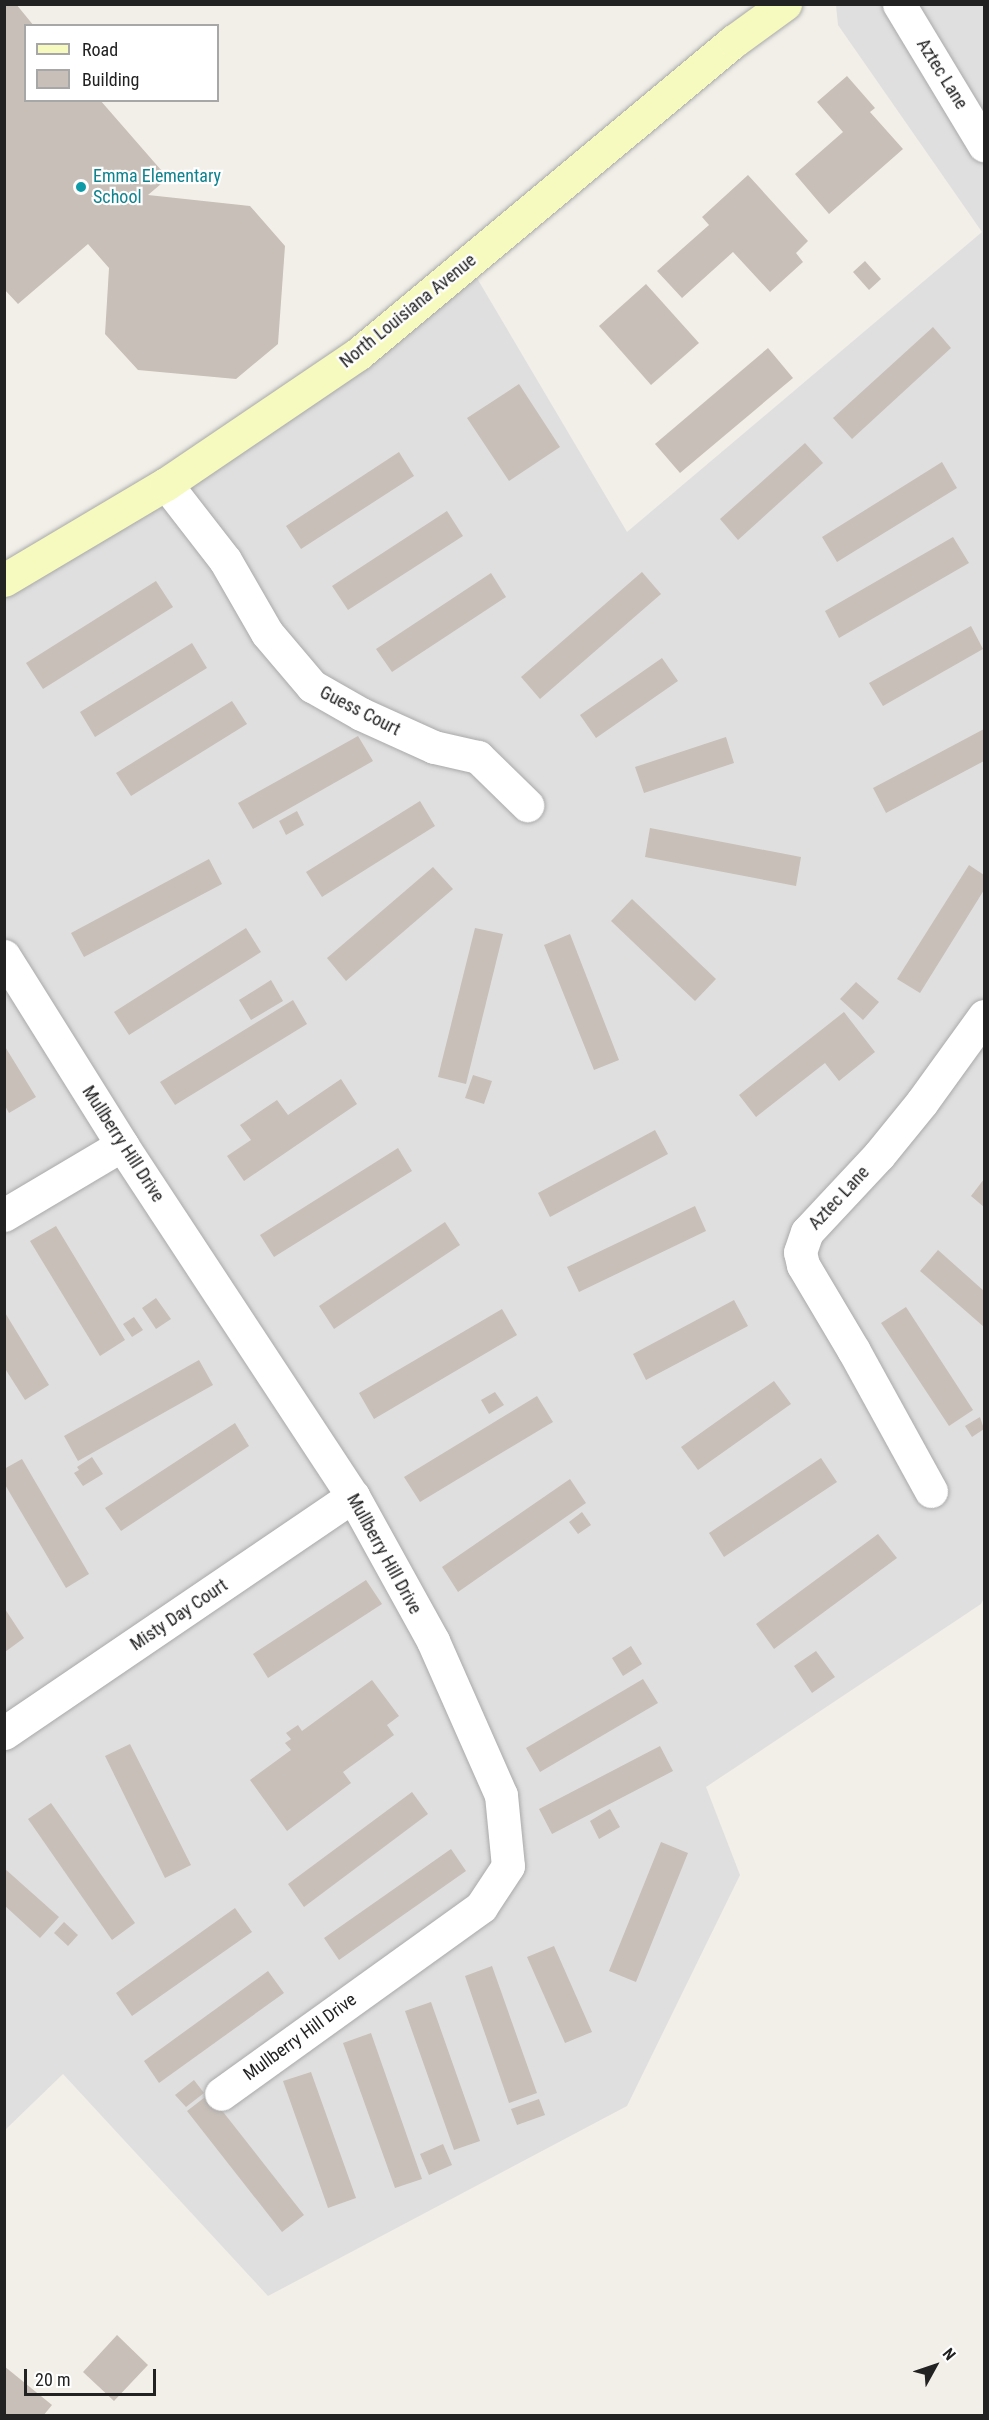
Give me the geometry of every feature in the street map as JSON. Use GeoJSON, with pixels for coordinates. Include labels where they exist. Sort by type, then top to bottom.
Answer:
{"type":"FeatureCollection","features":[{"type":"Feature","properties":{"kind":"street","name":"North Louisiana Avenue"},"geometry":{"type":"LineString","coordinates":[[4,580],[166,484],[358,354],[734,41],[785,4]]}},
{"type":"Feature","properties":{"kind":"street","name":"Aztec Lane"},"geometry":{"type":"LineString","coordinates":[[899,4],[984,145]]}},
{"type":"Feature","properties":{"kind":"street","name":"Guess Court"},"geometry":{"type":"LineString","coordinates":[[166,484],[225,560],[267,633],[312,686],[360,714],[434,747],[478,756],[526,805]]}},
{"type":"Feature","properties":{"kind":"street","name":"Mullberry Hill Drive"},"geometry":{"type":"LineString","coordinates":[[4,956],[122,1145],[353,1496],[432,1641],[501,1795],[508,1866],[481,1907],[221,2094]]}},
{"type":"Feature","properties":{"kind":"street","name":"Aztec Lane"},"geometry":{"type":"LineString","coordinates":[[931,1491],[855,1351],[803,1265],[800,1252],[807,1232],[879,1155],[922,1102],[984,1016]]}},
{"type":"Feature","properties":{"kind":"street"},"geometry":{"type":"LineString","coordinates":[[4,1215],[122,1145]]}},
{"type":"Feature","properties":{"kind":"street","name":"Misty Day Court"},"geometry":{"type":"LineString","coordinates":[[4,1733],[353,1496]]}},
{"type":"Feature","properties":{"kind":"shaded area"},"geometry":{"type":"Polygon","coordinates":[[[836,5],[984,5],[984,1598],[981,1604],[706,1787],[740,1875],[627,2106],[268,2296],[63,2074],[5,2130],[5,580],[468,263],[627,532],[982,232],[838,25],[836,5]]]}},
{"type":"Feature","properties":{"kind":"building","name":"Emma Elementary School"},"geometry":{"type":"Polygon","coordinates":[[[4,4],[16,4],[32,24],[24,24],[24,102],[102,102],[168,178],[148,195],[250,206],[285,246],[278,344],[236,379],[138,370],[105,334],[109,268],[88,244],[18,304],[4,289],[4,4]]]}},
{"type":"Feature","properties":{"kind":"building"},"geometry":{"type":"Polygon","coordinates":[[[847,76],[875,108],[870,112],[903,149],[829,214],[795,174],[843,132],[817,102],[847,76]]]}},
{"type":"Feature","properties":{"kind":"building"},"geometry":{"type":"Polygon","coordinates":[[[748,175],[808,241],[796,253],[803,262],[770,292],[733,252],[682,298],[657,271],[709,225],[702,217],[748,175]]]}},
{"type":"Feature","properties":{"kind":"building"},"geometry":{"type":"Polygon","coordinates":[[[865,261],[881,279],[869,290],[853,272],[865,261]]]}},
{"type":"Feature","properties":{"kind":"building"},"geometry":{"type":"Polygon","coordinates":[[[646,284],[699,343],[651,385],[599,326],[646,284]]]}},
{"type":"Feature","properties":{"kind":"building"},"geometry":{"type":"Polygon","coordinates":[[[933,327],[951,348],[852,439],[833,418],[933,327]]]}},
{"type":"Feature","properties":{"kind":"building"},"geometry":{"type":"Polygon","coordinates":[[[768,348],[793,378],[680,473],[655,444],[768,348]]]}},
{"type":"Feature","properties":{"kind":"building"},"geometry":{"type":"Polygon","coordinates":[[[519,384],[560,447],[509,481],[467,418],[519,384]]]}},
{"type":"Feature","properties":{"kind":"building"},"geometry":{"type":"Polygon","coordinates":[[[805,443],[823,463],[738,540],[720,519],[805,443]]]}},
{"type":"Feature","properties":{"kind":"building"},"geometry":{"type":"Polygon","coordinates":[[[399,452],[414,476],[301,549],[286,526],[399,452]]]}},
{"type":"Feature","properties":{"kind":"building"},"geometry":{"type":"Polygon","coordinates":[[[942,462],[957,488],[837,562],[822,537],[942,462]]]}},
{"type":"Feature","properties":{"kind":"building"},"geometry":{"type":"Polygon","coordinates":[[[447,511],[463,536],[348,610],[332,586],[447,511]]]}},
{"type":"Feature","properties":{"kind":"building"},"geometry":{"type":"Polygon","coordinates":[[[953,537],[969,563],[839,638],[825,611],[953,537]]]}},
{"type":"Feature","properties":{"kind":"building"},"geometry":{"type":"Polygon","coordinates":[[[642,572],[661,594],[540,699],[521,677],[642,572]]]}},
{"type":"Feature","properties":{"kind":"building"},"geometry":{"type":"Polygon","coordinates":[[[491,573],[506,597],[392,672],[376,649],[491,573]]]}},
{"type":"Feature","properties":{"kind":"building"},"geometry":{"type":"Polygon","coordinates":[[[156,581],[173,607],[43,689],[26,663],[156,581]]]}},
{"type":"Feature","properties":{"kind":"building"},"geometry":{"type":"Polygon","coordinates":[[[971,626],[983,649],[883,706],[869,683],[971,626]]]}},
{"type":"Feature","properties":{"kind":"building"},"geometry":{"type":"Polygon","coordinates":[[[192,643],[207,668],[95,737],[80,712],[192,643]]]}},
{"type":"Feature","properties":{"kind":"building"},"geometry":{"type":"Polygon","coordinates":[[[662,658],[678,681],[596,738],[580,715],[662,658]]]}},
{"type":"Feature","properties":{"kind":"building"},"geometry":{"type":"Polygon","coordinates":[[[232,701],[247,724],[131,796],[116,773],[232,701]]]}},
{"type":"Feature","properties":{"kind":"building"},"geometry":{"type":"Polygon","coordinates":[[[984,729],[984,761],[886,813],[873,788],[984,729]]]}},
{"type":"Feature","properties":{"kind":"building"},"geometry":{"type":"Polygon","coordinates":[[[358,736],[373,761],[253,829],[238,803],[358,736]]]}},
{"type":"Feature","properties":{"kind":"building"},"geometry":{"type":"Polygon","coordinates":[[[726,737],[734,763],[644,793],[635,767],[726,737]]]}},
{"type":"Feature","properties":{"kind":"building"},"geometry":{"type":"Polygon","coordinates":[[[420,801],[435,826],[322,897],[306,872],[420,801]]]}},
{"type":"Feature","properties":{"kind":"building"},"geometry":{"type":"Polygon","coordinates":[[[297,811],[304,825],[286,835],[279,821],[297,811]]]}},
{"type":"Feature","properties":{"kind":"building"},"geometry":{"type":"Polygon","coordinates":[[[650,828],[801,857],[796,886],[645,857],[650,828]]]}},
{"type":"Feature","properties":{"kind":"building"},"geometry":{"type":"Polygon","coordinates":[[[209,859],[222,884],[84,957],[71,933],[209,859]]]}},
{"type":"Feature","properties":{"kind":"building"},"geometry":{"type":"Polygon","coordinates":[[[969,865],[984,875],[984,890],[920,993],[897,979],[969,865]]]}},
{"type":"Feature","properties":{"kind":"building"},"geometry":{"type":"Polygon","coordinates":[[[433,867],[453,889],[346,981],[327,958],[433,867]]]}},
{"type":"Feature","properties":{"kind":"building"},"geometry":{"type":"Polygon","coordinates":[[[632,899],[716,979],[695,1001],[611,921],[632,899]]]}},
{"type":"Feature","properties":{"kind":"building"},"geometry":{"type":"Polygon","coordinates":[[[246,928],[261,952],[129,1035],[114,1012],[246,928]]]}},
{"type":"Feature","properties":{"kind":"building"},"geometry":{"type":"Polygon","coordinates":[[[475,928],[503,934],[466,1084],[438,1077],[475,928]]]}},
{"type":"Feature","properties":{"kind":"building"},"geometry":{"type":"Polygon","coordinates":[[[570,934],[619,1060],[594,1070],[544,945],[570,934]]]}},
{"type":"Feature","properties":{"kind":"building"},"geometry":{"type":"Polygon","coordinates":[[[271,980],[283,1001],[251,1020],[239,1000],[271,980]]]}},
{"type":"Feature","properties":{"kind":"building"},"geometry":{"type":"Polygon","coordinates":[[[856,982],[879,1002],[863,1020],[840,999],[856,982]]]}},
{"type":"Feature","properties":{"kind":"building"},"geometry":{"type":"Polygon","coordinates":[[[293,1000],[307,1024],[175,1105],[160,1082],[293,1000]]]}},
{"type":"Feature","properties":{"kind":"building"},"geometry":{"type":"Polygon","coordinates":[[[844,1012],[875,1052],[839,1081],[825,1063],[756,1117],[739,1095],[844,1012]]]}},
{"type":"Feature","properties":{"kind":"building"},"geometry":{"type":"Polygon","coordinates":[[[4,1045],[36,1097],[9,1113],[4,1104],[4,1045]]]}},
{"type":"Feature","properties":{"kind":"building"},"geometry":{"type":"Polygon","coordinates":[[[473,1075],[492,1081],[484,1104],[465,1098],[473,1075]]]}},
{"type":"Feature","properties":{"kind":"building"},"geometry":{"type":"Polygon","coordinates":[[[341,1079],[357,1104],[244,1181],[227,1156],[251,1140],[240,1125],[277,1100],[288,1115],[341,1079]]]}},
{"type":"Feature","properties":{"kind":"building"},"geometry":{"type":"Polygon","coordinates":[[[655,1130],[668,1154],[550,1217],[538,1193],[655,1130]]]}},
{"type":"Feature","properties":{"kind":"building"},"geometry":{"type":"Polygon","coordinates":[[[398,1148],[412,1171],[274,1257],[260,1235],[398,1148]]]}},
{"type":"Feature","properties":{"kind":"building"},"geometry":{"type":"Polygon","coordinates":[[[984,1179],[984,1207],[971,1196],[984,1179]]]}},
{"type":"Feature","properties":{"kind":"building"},"geometry":{"type":"Polygon","coordinates":[[[695,1206],[706,1231],[579,1292],[567,1267],[695,1206]]]}},
{"type":"Feature","properties":{"kind":"building"},"geometry":{"type":"Polygon","coordinates":[[[445,1222],[460,1245],[334,1329],[319,1306],[445,1222]]]}},
{"type":"Feature","properties":{"kind":"building"},"geometry":{"type":"Polygon","coordinates":[[[56,1226],[125,1340],[100,1356],[30,1241],[56,1226]]]}},
{"type":"Feature","properties":{"kind":"building"},"geometry":{"type":"Polygon","coordinates":[[[938,1250],[984,1291],[984,1327],[920,1271],[938,1250]]]}},
{"type":"Feature","properties":{"kind":"building"},"geometry":{"type":"Polygon","coordinates":[[[156,1298],[171,1319],[156,1329],[142,1308],[156,1298]]]}},
{"type":"Feature","properties":{"kind":"building"},"geometry":{"type":"Polygon","coordinates":[[[734,1300],[748,1326],[646,1380],[633,1354],[734,1300]]]}},
{"type":"Feature","properties":{"kind":"building"},"geometry":{"type":"Polygon","coordinates":[[[906,1307],[973,1410],[949,1426],[881,1323],[906,1307]]]}},
{"type":"Feature","properties":{"kind":"building"},"geometry":{"type":"Polygon","coordinates":[[[502,1309],[517,1335],[374,1419],[359,1393],[502,1309]]]}},
{"type":"Feature","properties":{"kind":"building"},"geometry":{"type":"Polygon","coordinates":[[[4,1311],[49,1385],[25,1400],[4,1367],[4,1311]]]}},
{"type":"Feature","properties":{"kind":"building"},"geometry":{"type":"Polygon","coordinates":[[[134,1317],[143,1330],[132,1337],[123,1324],[134,1317]]]}},
{"type":"Feature","properties":{"kind":"building"},"geometry":{"type":"Polygon","coordinates":[[[199,1360],[213,1385],[78,1461],[64,1436],[199,1360]]]}},
{"type":"Feature","properties":{"kind":"building"},"geometry":{"type":"Polygon","coordinates":[[[774,1381],[791,1404],[698,1470],[681,1447],[774,1381]]]}},
{"type":"Feature","properties":{"kind":"building"},"geometry":{"type":"Polygon","coordinates":[[[495,1392],[504,1405],[489,1414],[481,1400],[495,1392]]]}},
{"type":"Feature","properties":{"kind":"building"},"geometry":{"type":"Polygon","coordinates":[[[537,1396],[553,1422],[420,1502],[404,1477],[537,1396]]]}},
{"type":"Feature","properties":{"kind":"building"},"geometry":{"type":"Polygon","coordinates":[[[980,1417],[984,1429],[972,1437],[965,1426],[980,1417]]]}},
{"type":"Feature","properties":{"kind":"building"},"geometry":{"type":"Polygon","coordinates":[[[235,1423],[249,1446],[121,1531],[105,1508],[235,1423]]]}},
{"type":"Feature","properties":{"kind":"building"},"geometry":{"type":"Polygon","coordinates":[[[92,1457],[103,1474],[83,1486],[74,1473],[79,1470],[77,1467],[92,1457]]]}},
{"type":"Feature","properties":{"kind":"building"},"geometry":{"type":"Polygon","coordinates":[[[821,1458],[837,1482],[724,1557],[709,1533],[821,1458]]]}},
{"type":"Feature","properties":{"kind":"building"},"geometry":{"type":"Polygon","coordinates":[[[22,1459],[89,1574],[66,1588],[4,1483],[4,1469],[22,1459]]]}},
{"type":"Feature","properties":{"kind":"building"},"geometry":{"type":"Polygon","coordinates":[[[570,1479],[586,1503],[458,1592],[442,1567],[570,1479]]]}},
{"type":"Feature","properties":{"kind":"building"},"geometry":{"type":"Polygon","coordinates":[[[582,1512],[591,1525],[578,1534],[569,1522],[582,1512]]]}},
{"type":"Feature","properties":{"kind":"building"},"geometry":{"type":"Polygon","coordinates":[[[878,1534],[897,1558],[774,1649],[756,1624],[878,1534]]]}},
{"type":"Feature","properties":{"kind":"building"},"geometry":{"type":"Polygon","coordinates":[[[366,1580],[382,1604],[268,1678],[253,1654],[366,1580]]]}},
{"type":"Feature","properties":{"kind":"building"},"geometry":{"type":"Polygon","coordinates":[[[5,1609],[24,1638],[5,1652],[5,1609]]]}},
{"type":"Feature","properties":{"kind":"building"},"geometry":{"type":"Polygon","coordinates":[[[631,1646],[642,1664],[623,1676],[612,1658],[631,1646]]]}},
{"type":"Feature","properties":{"kind":"building"},"geometry":{"type":"Polygon","coordinates":[[[816,1651],[835,1677],[812,1693],[794,1666],[816,1651]]]}},
{"type":"Feature","properties":{"kind":"building"},"geometry":{"type":"Polygon","coordinates":[[[643,1679],[658,1703],[540,1772],[526,1748],[643,1679]]]}},
{"type":"Feature","properties":{"kind":"building"},"geometry":{"type":"Polygon","coordinates":[[[372,1680],[399,1716],[387,1725],[394,1735],[343,1772],[351,1783],[287,1831],[250,1780],[291,1750],[285,1743],[291,1739],[286,1733],[298,1725],[302,1731],[372,1680]]]}},
{"type":"Feature","properties":{"kind":"building"},"geometry":{"type":"Polygon","coordinates":[[[130,1744],[191,1865],[165,1878],[105,1756],[130,1744]]]}},
{"type":"Feature","properties":{"kind":"building"},"geometry":{"type":"Polygon","coordinates":[[[660,1746],[673,1771],[552,1834],[539,1809],[660,1746]]]}},
{"type":"Feature","properties":{"kind":"building"},"geometry":{"type":"Polygon","coordinates":[[[412,1792],[428,1814],[304,1907],[288,1884],[412,1792]]]}},
{"type":"Feature","properties":{"kind":"building"},"geometry":{"type":"Polygon","coordinates":[[[51,1803],[135,1923],[112,1940],[28,1819],[51,1803]]]}},
{"type":"Feature","properties":{"kind":"building"},"geometry":{"type":"Polygon","coordinates":[[[610,1809],[620,1827],[599,1839],[590,1821],[610,1809]]]}},
{"type":"Feature","properties":{"kind":"building"},"geometry":{"type":"Polygon","coordinates":[[[661,1842],[688,1853],[636,1982],[609,1971],[661,1842]]]}},
{"type":"Feature","properties":{"kind":"building"},"geometry":{"type":"Polygon","coordinates":[[[451,1849],[466,1871],[339,1960],[324,1938],[451,1849]]]}},
{"type":"Feature","properties":{"kind":"building"},"geometry":{"type":"Polygon","coordinates":[[[4,1868],[59,1917],[40,1938],[4,1905],[4,1868]]]}},
{"type":"Feature","properties":{"kind":"building"},"geometry":{"type":"Polygon","coordinates":[[[235,1908],[252,1932],[132,2016],[116,1993],[235,1908]]]}},
{"type":"Feature","properties":{"kind":"building"},"geometry":{"type":"Polygon","coordinates":[[[64,1922],[78,1935],[68,1946],[54,1933],[64,1922]]]}},
{"type":"Feature","properties":{"kind":"building"},"geometry":{"type":"Polygon","coordinates":[[[554,1946],[592,2032],[565,2043],[527,1957],[554,1946]]]}},
{"type":"Feature","properties":{"kind":"building"},"geometry":{"type":"Polygon","coordinates":[[[492,1966],[537,2093],[509,2103],[465,1976],[492,1966]]]}},
{"type":"Feature","properties":{"kind":"building"},"geometry":{"type":"Polygon","coordinates":[[[268,1971],[284,1993],[159,2083],[144,2061],[268,1971]]]}},
{"type":"Feature","properties":{"kind":"building"},"geometry":{"type":"Polygon","coordinates":[[[431,2002],[480,2141],[454,2150],[405,2011],[431,2002]]]}},
{"type":"Feature","properties":{"kind":"building"},"geometry":{"type":"Polygon","coordinates":[[[371,2033],[422,2179],[395,2188],[343,2043],[371,2033]]]}},
{"type":"Feature","properties":{"kind":"building"},"geometry":{"type":"Polygon","coordinates":[[[311,2072],[356,2198],[328,2208],[283,2081],[311,2072]]]}},
{"type":"Feature","properties":{"kind":"building"},"geometry":{"type":"Polygon","coordinates":[[[194,2080],[204,2093],[186,2107],[175,2095],[194,2080]]]}},
{"type":"Feature","properties":{"kind":"building"},"geometry":{"type":"Polygon","coordinates":[[[209,2094],[304,2215],[282,2232],[187,2111],[209,2094]]]}},
{"type":"Feature","properties":{"kind":"building"},"geometry":{"type":"Polygon","coordinates":[[[539,2099],[545,2115],[517,2125],[511,2109],[539,2099]]]}},
{"type":"Feature","properties":{"kind":"building"},"geometry":{"type":"Polygon","coordinates":[[[443,2144],[452,2165],[429,2175],[420,2154],[443,2144]]]}},
{"type":"Feature","properties":{"kind":"building"},"geometry":{"type":"Polygon","coordinates":[[[117,2335],[148,2365],[114,2401],[83,2372],[117,2335]]]}},
{"type":"Feature","properties":{"kind":"building"},"geometry":{"type":"Polygon","coordinates":[[[4,2366],[52,2405],[43,2416],[4,2416],[4,2366]]]}},
{"type":"Feature","properties":{"kind":"place","name":"Emma Elementary School"},"geometry":{"type":"Point","coordinates":[81,187]}}]}
